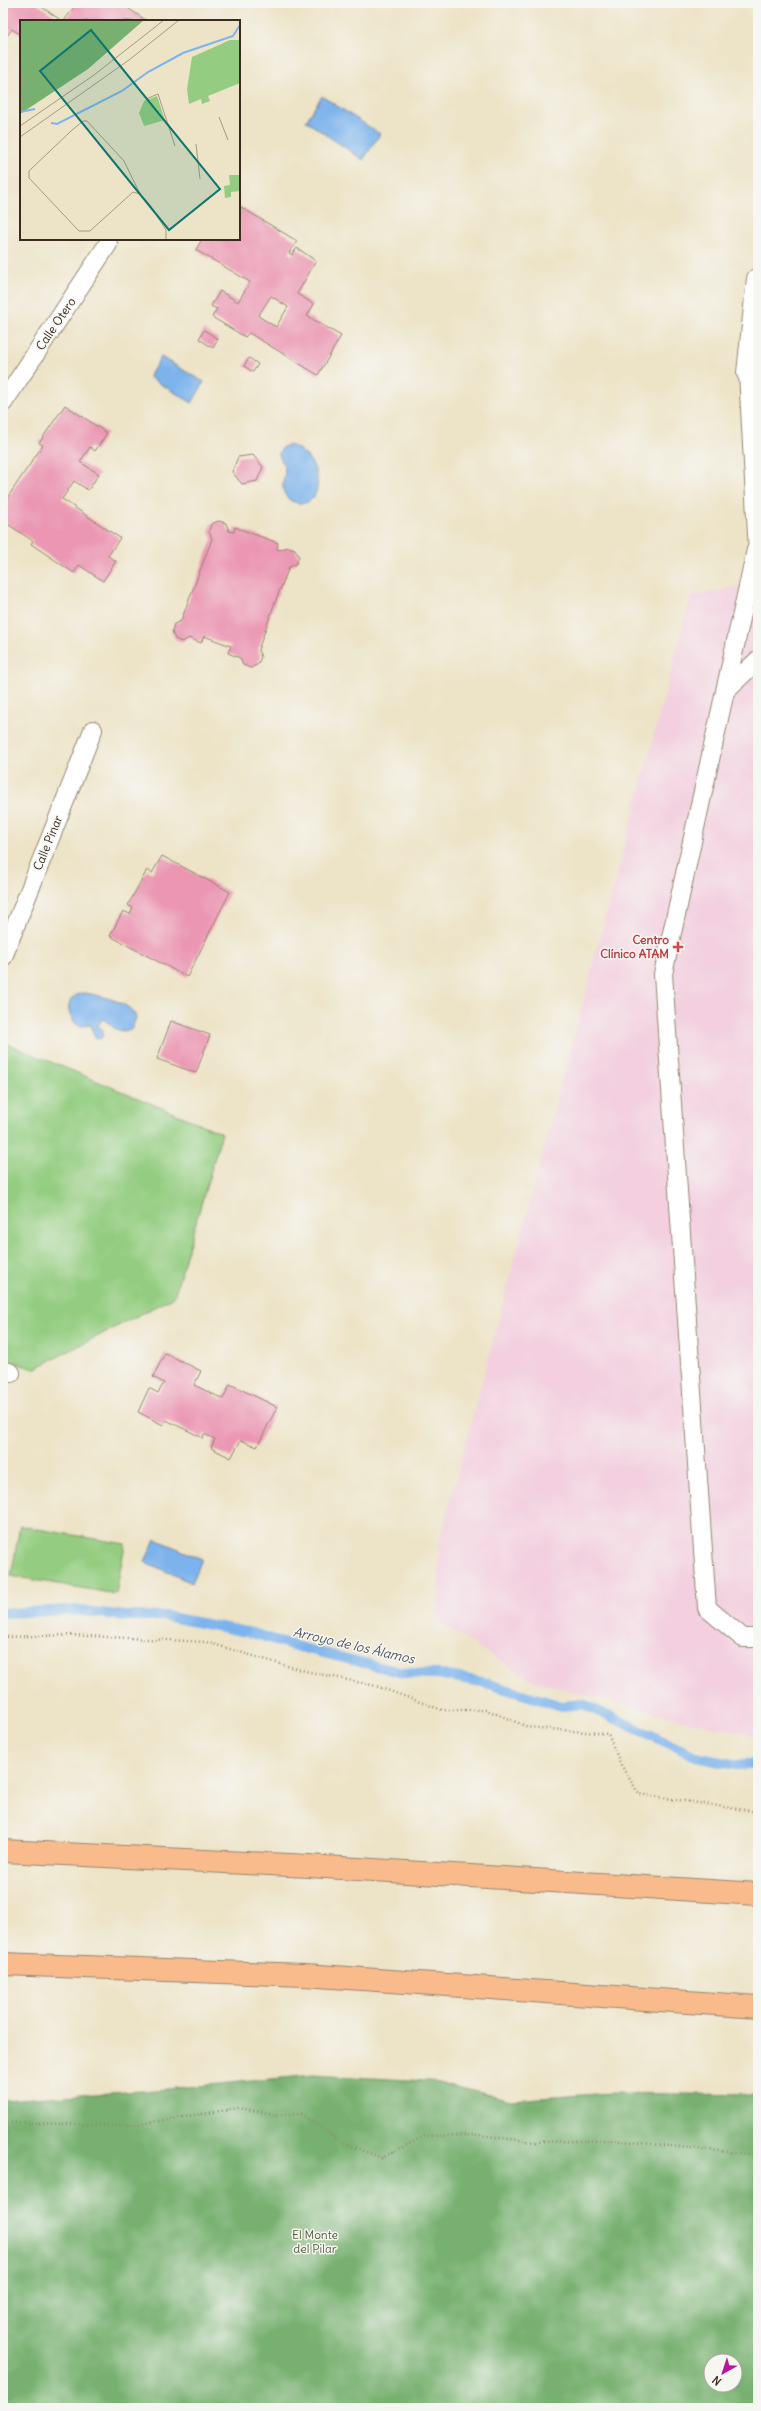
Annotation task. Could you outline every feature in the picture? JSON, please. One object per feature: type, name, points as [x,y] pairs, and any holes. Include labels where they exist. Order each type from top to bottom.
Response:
[{"type":"highway","points":[[3,1851],[308,1866],[758,1894]]},
{"type":"highway","points":[[3,1964],[305,1975],[758,2007]]},
{"type":"street","points":[[748,373],[758,280]]},
{"type":"lane","name":"Calle Otero","points":[[3,403],[108,244]]},
{"type":"lane","points":[[748,373],[757,551],[663,974],[707,1608],[743,1638],[758,1638]]},
{"type":"lane","points":[[727,689],[758,660]]},
{"type":"lane","name":"Calle Pinar","points":[[3,957],[93,730]]},
{"type":"path","points":[[3,1638],[69,1635],[206,1642],[301,1670],[376,1686],[442,1710],[487,1710],[528,1727],[608,1734],[621,1765],[639,1794],[758,1812]]},
{"type":"path","points":[[3,2122],[126,2126],[239,2108],[280,2115],[301,2114],[341,2142],[382,2158],[424,2136],[479,2135],[535,2142],[612,2140],[758,2155]]},
{"type":"shaded area","name":"Centro Clínico ATAM","points":[[758,583],[758,1736],[700,1724],[533,1681],[438,1622],[439,1544],[691,596]]},
{"type":"green space","points":[[3,1042],[222,1133],[174,1297],[34,1369],[3,1359]]},
{"type":"green space","points":[[20,1526],[125,1544],[116,1594],[11,1576]]},
{"type":"green space","name":"El Monte del Pilar","points":[[313,2075],[430,2081],[512,2100],[609,2093],[758,2095],[758,2408],[3,2408],[3,2100],[156,2090]]},
{"type":"water","points":[[322,96],[380,134],[363,160],[306,121]]},
{"type":"water","points":[[161,357],[204,382],[192,403],[149,377]]},
{"type":"water","points":[[290,445],[302,452],[311,461],[316,472],[318,482],[316,492],[312,499],[304,503],[290,500],[285,495],[284,491],[283,484],[285,468],[279,453],[283,447]]},
{"type":"water","points":[[85,993],[114,1000],[129,1008],[136,1018],[132,1028],[120,1031],[103,1019],[98,1025],[103,1031],[103,1036],[100,1039],[95,1038],[91,1025],[79,1026],[74,1022],[69,1011],[70,1001],[78,994]]},
{"type":"water","points":[[155,1539],[202,1559],[192,1583],[145,1562]]},
{"type":"building","points":[[3,3],[36,3],[61,20],[20,20],[20,34],[12,29],[7,36],[3,33]]},
{"type":"building","points":[[77,3],[120,3],[146,20],[65,20]]},
{"type":"building","points":[[240,207],[297,241],[289,253],[292,255],[297,248],[316,261],[297,294],[314,304],[307,316],[341,336],[318,375],[249,333],[245,337],[212,317],[217,309],[211,306],[220,291],[238,302],[250,282],[196,250],[201,240],[240,240]],"holes":[[[271,296],[288,307],[276,327],[258,316]]]},
{"type":"building","points":[[204,330],[218,339],[213,348],[199,339]]},
{"type":"building","points":[[249,358],[258,364],[253,372],[244,366]]},
{"type":"building","points":[[65,405],[107,433],[95,451],[90,447],[80,462],[99,474],[88,490],[74,481],[62,499],[120,538],[108,556],[116,561],[103,581],[79,565],[74,573],[31,544],[33,541],[3,521],[3,504],[43,445],[39,443]]},
{"type":"building","points":[[253,455],[263,467],[257,481],[242,484],[232,472],[238,457]]},
{"type":"building","points":[[219,521],[226,523],[229,531],[234,532],[235,527],[278,543],[277,549],[280,550],[288,547],[295,549],[299,557],[296,564],[289,567],[258,650],[261,657],[258,664],[251,668],[243,665],[240,658],[228,653],[231,646],[204,636],[201,643],[189,638],[182,642],[175,639],[172,632],[174,624],[181,621],[212,539],[209,531],[211,524]]},
{"type":"building","points":[[162,856],[230,892],[187,977],[110,936],[123,911],[130,914],[133,908],[128,905],[147,870],[152,873]]},
{"type":"building","points":[[171,1021],[210,1035],[196,1073],[157,1059]]},
{"type":"building","points":[[165,1353],[201,1371],[194,1385],[223,1399],[230,1384],[277,1407],[257,1447],[241,1440],[231,1458],[211,1448],[215,1439],[204,1434],[203,1438],[166,1420],[163,1425],[138,1412],[149,1388],[158,1393],[164,1383],[153,1377]]},
{"type":"waterway","name":"Arroyo de los Álamos","points":[[3,1613],[74,1610],[125,1616],[165,1616],[252,1633],[295,1646],[404,1673],[437,1674],[482,1682],[562,1706],[583,1704],[700,1758],[737,1765],[758,1763]]},
{"type":"place","name":"Centro Clínico ATAM","points":[[678,947]]}]
